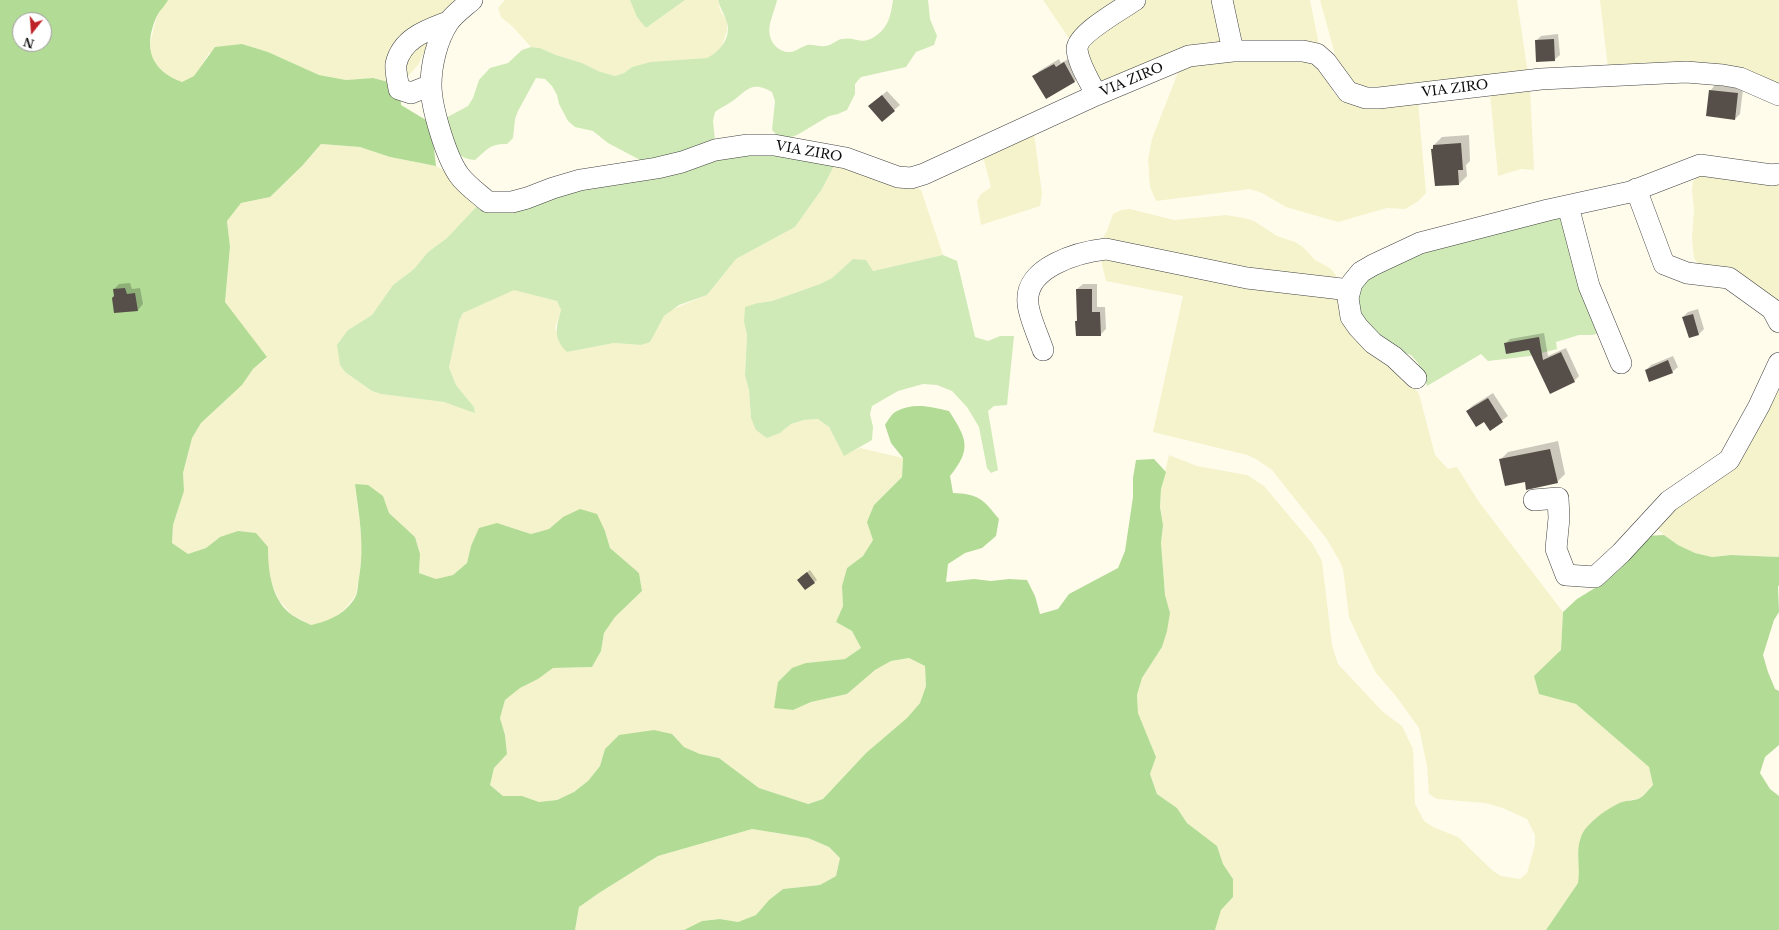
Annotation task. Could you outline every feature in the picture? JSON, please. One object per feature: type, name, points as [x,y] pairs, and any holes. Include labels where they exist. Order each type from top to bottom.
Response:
[{"type":"street","points":[[448,22],[434,58],[431,85],[411,93],[399,89],[396,65],[402,48],[420,33],[448,22],[472,0]]},
{"type":"street","points":[[1096,95],[1079,58],[1077,48],[1079,41],[1093,28],[1135,0]]},
{"type":"street","points":[[1222,0],[1233,51]]},
{"type":"street","name":"VIA ZIRO","points":[[431,85],[432,99],[442,138],[452,163],[459,175],[488,202],[512,202],[580,180],[657,168],[682,162],[715,150],[748,145],[774,145],[846,158],[898,177],[912,178],[924,174],[1096,95],[1189,56],[1233,51],[1303,51],[1317,54],[1326,62],[1348,92],[1366,98],[1379,98],[1541,79],[1686,72],[1740,78],[1779,95]]},
{"type":"street","points":[[1416,378],[1394,356],[1373,343],[1351,317],[1348,298],[1352,283],[1361,272],[1420,243],[1636,189],[1700,166],[1772,175],[1779,174]]},
{"type":"street","points":[[1636,189],[1664,264],[1687,273],[1729,278],[1772,309],[1779,322]]},
{"type":"street","points":[[1568,206],[1589,286],[1621,363]]},
{"type":"street","points":[[1042,350],[1028,303],[1029,290],[1036,278],[1051,265],[1090,251],[1106,249],[1246,278],[1350,290]]},
{"type":"street","points":[[1534,500],[1558,498],[1559,518],[1556,548],[1566,575],[1595,578],[1622,553],[1669,501],[1728,460],[1759,406],[1779,363]]},
{"type":"shaded area","points":[[168,0],[460,0],[437,25],[418,65],[400,85],[373,78],[346,80],[319,75],[268,52],[242,44],[209,53],[195,76],[182,82],[169,77],[158,69],[151,57],[150,43],[157,16]]},
{"type":"shaded area","points":[[505,0],[630,0],[646,28],[685,0],[718,0],[720,10],[727,21],[727,31],[721,48],[715,55],[707,58],[632,67],[624,73],[615,76],[598,71],[582,63],[556,55],[540,48],[531,47],[513,27],[501,17],[498,8]]},
{"type":"shaded area","points":[[1043,0],[1214,0],[1221,43],[1106,81],[1095,82],[1073,44]]},
{"type":"shaded area","points":[[1225,0],[1310,0],[1319,45],[1234,44]]},
{"type":"shaded area","points":[[1320,0],[1517,0],[1528,74],[1369,91],[1354,87],[1338,65]]},
{"type":"shaded area","points":[[1600,0],[1779,0],[1779,89],[1608,68]]},
{"type":"shaded area","points":[[1310,59],[1328,77],[1333,92],[1343,102],[1356,106],[1418,102],[1426,193],[1417,202],[1405,209],[1387,208],[1338,222],[1286,207],[1262,193],[1250,189],[1156,201],[1150,187],[1148,160],[1152,139],[1179,70],[1198,62]]},
{"type":"shaded area","points":[[1530,89],[1534,170],[1521,169],[1498,176],[1490,93]]},
{"type":"shaded area","points":[[1033,126],[1042,194],[1040,206],[981,225],[977,201],[981,194],[991,187],[982,153]]},
{"type":"shaded area","points":[[321,144],[360,147],[390,157],[436,166],[447,172],[478,205],[447,238],[428,252],[414,269],[393,285],[372,315],[348,330],[340,365],[345,372],[372,391],[381,394],[444,402],[475,412],[474,407],[456,385],[449,366],[459,321],[463,313],[514,289],[557,301],[561,310],[555,328],[567,352],[614,343],[641,345],[650,341],[664,316],[671,310],[707,295],[736,259],[795,227],[822,189],[835,164],[913,186],[921,190],[943,255],[873,271],[853,259],[832,278],[820,284],[772,301],[758,303],[744,322],[747,335],[745,376],[749,390],[751,418],[780,433],[791,424],[804,420],[818,419],[829,427],[844,455],[860,448],[903,458],[902,477],[874,505],[873,540],[863,556],[847,568],[842,586],[843,606],[836,622],[852,631],[861,648],[845,659],[806,663],[793,710],[811,702],[847,694],[875,670],[891,661],[909,658],[925,666],[926,686],[920,703],[907,718],[866,753],[823,799],[807,804],[759,788],[719,758],[700,754],[684,747],[672,734],[605,749],[600,766],[588,781],[574,792],[557,800],[539,802],[522,796],[503,796],[490,785],[494,768],[507,754],[505,735],[500,718],[505,700],[520,688],[538,679],[553,668],[592,667],[601,651],[604,633],[615,617],[642,591],[639,573],[610,548],[605,531],[563,517],[549,529],[531,534],[497,523],[471,546],[467,563],[453,575],[436,579],[419,573],[420,555],[415,537],[389,513],[383,496],[355,484],[362,541],[362,559],[356,595],[344,610],[329,621],[311,625],[291,614],[279,600],[272,584],[268,566],[268,547],[220,537],[206,548],[188,554],[172,543],[173,525],[184,491],[183,473],[192,438],[201,423],[242,385],[253,369],[267,358],[225,302],[230,247],[227,221],[241,203],[270,197],[302,166]]},
{"type":"shaded area","points":[[1700,175],[1779,177],[1779,311],[1703,273],[1694,258],[1692,239],[1694,209],[1692,190],[1693,181]]},
{"type":"shaded area","points":[[1130,209],[1174,220],[1226,215],[1244,218],[1254,221],[1277,236],[1295,242],[1303,247],[1315,260],[1330,268],[1336,275],[1337,284],[1419,394],[1435,455],[1448,469],[1457,467],[1479,502],[1563,612],[1561,650],[1549,663],[1539,693],[1576,704],[1649,767],[1653,785],[1640,798],[1622,802],[1592,822],[1581,837],[1578,856],[1580,874],[1578,883],[1546,930],[1215,930],[1221,910],[1233,897],[1233,879],[1223,864],[1217,846],[1187,823],[1177,808],[1157,794],[1150,774],[1156,757],[1138,713],[1137,695],[1142,678],[1162,647],[1170,613],[1165,595],[1161,543],[1163,525],[1160,507],[1161,489],[1169,455],[1197,466],[1247,475],[1264,486],[1312,543],[1322,561],[1332,645],[1338,664],[1383,712],[1402,726],[1413,749],[1415,804],[1424,821],[1433,827],[1458,837],[1493,871],[1501,876],[1520,879],[1527,873],[1535,845],[1535,835],[1527,819],[1503,808],[1485,803],[1437,799],[1429,794],[1427,766],[1419,728],[1395,695],[1376,673],[1361,643],[1349,617],[1343,569],[1339,560],[1326,538],[1272,470],[1256,459],[1247,455],[1153,432],[1183,296],[1106,281],[1098,247],[1107,231],[1113,214],[1121,210]]},
{"type":"shaded area","points":[[1779,374],[1779,557],[1731,555],[1712,557],[1695,553],[1678,545],[1657,528],[1660,515],[1695,491]]},
{"type":"shaded area","points":[[752,829],[808,838],[829,847],[840,858],[836,876],[820,885],[783,889],[769,900],[756,915],[738,922],[720,919],[702,921],[684,930],[575,930],[579,907],[658,856]]},
{"type":"green space","points":[[0,0],[168,0],[156,18],[150,39],[150,49],[152,57],[157,65],[163,72],[171,77],[182,82],[194,76],[215,47],[242,44],[268,52],[319,75],[346,80],[373,78],[400,85],[401,105],[431,123],[436,166],[390,157],[360,147],[321,144],[302,166],[270,197],[241,203],[227,221],[230,247],[225,302],[267,357],[253,369],[242,385],[201,423],[192,438],[183,473],[184,491],[173,525],[172,543],[188,554],[206,548],[220,537],[238,531],[256,533],[268,547],[270,575],[279,601],[292,615],[311,625],[331,619],[342,612],[352,602],[357,594],[361,566],[361,543],[360,519],[355,484],[368,485],[383,496],[389,513],[415,537],[420,554],[419,573],[436,579],[453,575],[467,563],[471,546],[479,528],[497,523],[531,534],[549,529],[563,517],[580,509],[597,514],[605,531],[610,548],[639,573],[642,591],[615,617],[604,633],[601,651],[592,667],[553,668],[538,679],[520,688],[505,700],[500,718],[505,735],[507,754],[494,768],[490,785],[503,796],[522,796],[539,802],[557,800],[574,792],[588,781],[600,766],[605,749],[619,735],[654,730],[672,734],[684,747],[700,754],[719,758],[759,788],[808,804],[823,799],[866,753],[907,718],[920,703],[926,686],[925,666],[909,658],[891,661],[875,670],[847,694],[811,702],[793,710],[774,708],[778,682],[792,668],[806,663],[845,659],[861,648],[852,631],[836,622],[843,606],[842,586],[847,568],[863,556],[873,540],[867,522],[874,505],[902,477],[903,458],[891,443],[885,425],[895,412],[903,408],[923,406],[949,411],[960,429],[964,444],[962,458],[950,476],[953,493],[975,496],[984,502],[999,519],[996,536],[982,548],[965,553],[948,564],[946,582],[974,579],[991,581],[1009,579],[1027,580],[1035,596],[1040,614],[1058,609],[1069,594],[1118,568],[1125,551],[1133,497],[1133,478],[1136,460],[1154,459],[1166,472],[1161,489],[1160,507],[1163,525],[1161,543],[1165,595],[1170,613],[1167,631],[1162,647],[1142,678],[1137,695],[1138,713],[1156,757],[1150,774],[1157,794],[1177,808],[1187,823],[1217,846],[1223,864],[1233,879],[1233,897],[1221,910],[1215,930],[684,930],[702,921],[720,919],[738,922],[756,915],[769,900],[783,889],[820,885],[836,876],[840,858],[829,847],[808,838],[752,829],[658,856],[579,907],[575,930],[0,930]]},
{"type":"green space","points":[[630,0],[685,0],[646,28],[637,17]]},
{"type":"green space","points":[[718,0],[777,0],[770,22],[769,31],[772,42],[783,51],[787,52],[794,51],[807,45],[827,46],[847,38],[863,41],[872,38],[877,35],[887,24],[893,0],[928,0],[930,19],[937,36],[934,45],[916,52],[906,67],[861,77],[855,84],[855,94],[847,110],[829,116],[797,135],[788,138],[779,137],[772,130],[775,101],[772,92],[759,87],[754,87],[745,91],[715,112],[713,121],[715,140],[707,145],[642,161],[608,143],[593,131],[575,127],[568,121],[552,86],[545,79],[536,78],[518,111],[515,119],[513,138],[507,144],[493,146],[475,160],[467,159],[461,156],[453,146],[442,120],[468,106],[473,98],[479,80],[490,68],[508,63],[522,50],[531,47],[540,48],[556,55],[582,63],[598,71],[615,76],[624,73],[632,67],[651,62],[707,58],[721,48],[728,32],[728,26]]},
{"type":"green space","points":[[773,151],[835,164],[822,189],[795,227],[736,259],[707,295],[679,305],[664,316],[650,342],[641,345],[614,343],[567,352],[559,342],[557,332],[561,310],[557,301],[514,290],[463,313],[459,321],[449,367],[456,385],[474,407],[475,413],[444,402],[381,394],[372,391],[345,372],[340,365],[337,345],[348,330],[372,315],[393,285],[414,269],[428,252],[447,238],[478,205],[554,195],[703,161]]},
{"type":"green space","points":[[1561,216],[1599,333],[1593,335],[1579,335],[1556,342],[1557,349],[1530,356],[1488,361],[1481,354],[1427,386],[1418,363],[1411,355],[1391,348],[1356,316],[1357,287],[1420,248]]},
{"type":"green space","points":[[943,255],[957,261],[975,337],[988,341],[1000,336],[1014,336],[1007,405],[994,406],[988,411],[998,470],[991,473],[987,468],[979,427],[967,407],[952,391],[937,385],[923,384],[898,391],[872,406],[870,414],[873,427],[872,440],[844,456],[829,427],[818,419],[804,420],[791,424],[780,433],[767,438],[756,430],[751,418],[749,390],[745,376],[747,335],[744,322],[745,307],[772,301],[820,284],[832,278],[853,259],[866,260],[873,271]]},
{"type":"green space","points":[[1664,535],[1678,545],[1695,553],[1712,557],[1731,555],[1779,557],[1779,612],[1774,620],[1763,655],[1775,689],[1779,691],[1779,745],[1765,757],[1760,773],[1770,789],[1779,796],[1779,930],[1546,930],[1578,883],[1578,848],[1583,832],[1604,812],[1622,802],[1640,798],[1653,785],[1649,767],[1576,704],[1539,694],[1534,676],[1561,650],[1563,612],[1577,599],[1608,580],[1622,567],[1645,536]]},
{"type":"building","points":[[1554,39],[1555,61],[1536,62],[1535,40]]},
{"type":"building","points":[[1064,62],[1075,82],[1046,99],[1032,76],[1054,64],[1056,67]]},
{"type":"building","points":[[1709,90],[1738,93],[1735,120],[1706,116]]},
{"type":"building","points":[[882,95],[895,111],[882,122],[868,106]]},
{"type":"building","points":[[1461,143],[1463,170],[1458,170],[1459,185],[1435,186],[1431,149],[1433,149],[1433,145]]},
{"type":"building","points":[[125,288],[127,294],[135,293],[138,311],[114,313],[112,298],[114,296],[113,289]]},
{"type":"building","points":[[1076,289],[1092,289],[1092,312],[1100,312],[1101,336],[1076,336]]},
{"type":"building","points":[[1693,314],[1699,335],[1689,338],[1682,317]]},
{"type":"building","points":[[1539,337],[1543,360],[1561,352],[1575,382],[1550,394],[1529,350],[1506,354],[1504,343]]},
{"type":"building","points":[[1668,360],[1673,373],[1649,382],[1645,370]]},
{"type":"building","points":[[1488,398],[1503,422],[1490,431],[1484,422],[1476,427],[1466,411]]},
{"type":"building","points":[[1550,449],[1558,483],[1526,490],[1525,482],[1505,486],[1499,459]]},
{"type":"building","points":[[807,572],[815,583],[805,590],[797,580]]}]
